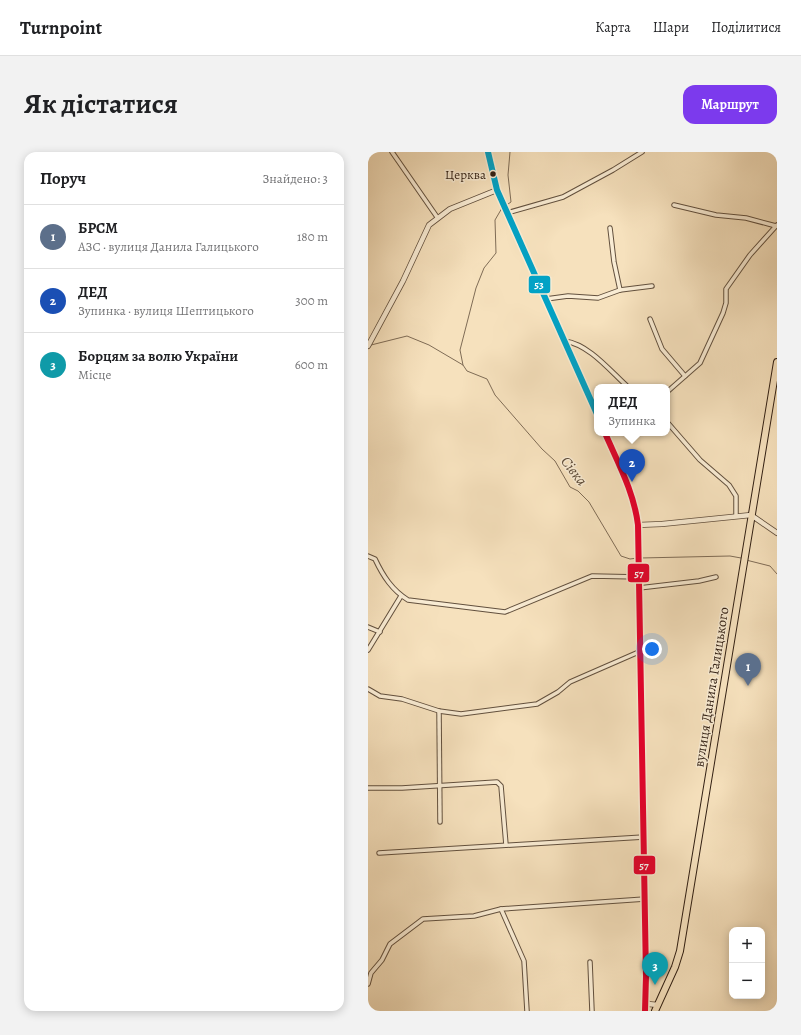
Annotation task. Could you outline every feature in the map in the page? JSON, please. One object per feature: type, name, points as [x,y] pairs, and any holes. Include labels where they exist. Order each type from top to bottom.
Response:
[{"type":"main road","name":"вулиця Данила Галицького","points":[[655,1011],[675,967],[680,952],[746,543],[777,362]]},
{"type":"street","points":[[392,152],[437,217]]},
{"type":"street","points":[[488,152],[497,190],[594,407]]},
{"type":"street","points":[[507,213],[563,196],[613,170],[642,152]]},
{"type":"street","points":[[368,346],[403,281],[429,225],[437,217],[458,204],[497,190]]},
{"type":"street","points":[[670,389],[700,363],[713,337],[726,303],[726,289],[750,255],[776,226],[746,218],[716,215],[674,205]]},
{"type":"street","points":[[610,228],[614,262],[620,290]]},
{"type":"street","points":[[546,299],[568,296],[598,298],[620,290],[652,286]]},
{"type":"street","points":[[650,319],[662,349],[685,376]]},
{"type":"street","points":[[565,341],[583,347],[625,384]]},
{"type":"street","points":[[670,425],[700,460],[729,485],[736,496],[736,516]]},
{"type":"street","points":[[606,436],[631,492],[636,508],[638,524],[645,899],[645,1011]]},
{"type":"street","points":[[638,524],[662,524],[751,515],[777,533]]},
{"type":"street","points":[[368,556],[376,559],[382,576],[401,596],[408,600],[505,612],[592,576],[639,577]]},
{"type":"street","points":[[640,588],[698,581],[716,577]]},
{"type":"street","points":[[368,650],[401,596]]},
{"type":"street","points":[[368,627],[380,632]]},
{"type":"street","points":[[368,689],[380,696],[402,699],[439,712],[461,714],[537,704],[558,692],[570,682],[641,651]]},
{"type":"street","points":[[439,712],[440,822]]},
{"type":"street","points":[[368,788],[439,786],[497,782],[501,786],[506,845]]},
{"type":"street","points":[[379,853],[644,837]]},
{"type":"street","points":[[368,984],[371,973],[382,960],[390,944],[423,919],[474,916],[501,909],[645,899]]},
{"type":"street","points":[[501,909],[524,961],[527,1011]]},
{"type":"street","points":[[590,962],[592,1011]]},
{"type":"street","points":[[645,999],[648,1004],[658,1005]]},
{"type":"waterway","points":[[505,206],[511,202],[508,175],[510,152]]},
{"type":"waterway","points":[[463,365],[460,350],[476,288],[484,268],[496,253],[495,220],[502,208]]},
{"type":"waterway","name":"Сівка","points":[[371,345],[407,336],[429,345],[463,365],[467,371],[487,379],[495,395],[542,449],[555,461],[570,487],[578,491],[589,502],[621,556],[630,559],[638,558]]},
{"type":"waterway","name":"Сівка","points":[[641,558],[730,556],[741,558]]},
{"type":"waterway","name":"Сівка","points":[[746,560],[770,566],[777,574]]},
{"type":"transit line","name":"53","points":[[488,152],[497,190],[594,407]]},
{"type":"transit line","name":"57","points":[[606,436],[629,489],[638,525],[646,976],[645,1011]]},
{"type":"place","name":"Церква","points":[[493,174]]},
{"type":"place","name":"ДЕД","points":[[632,482]]},
{"type":"place","name":"БРСМ","points":[[748,686]]},
{"type":"place","name":"Борцям за волю України","points":[[655,985]]}]
